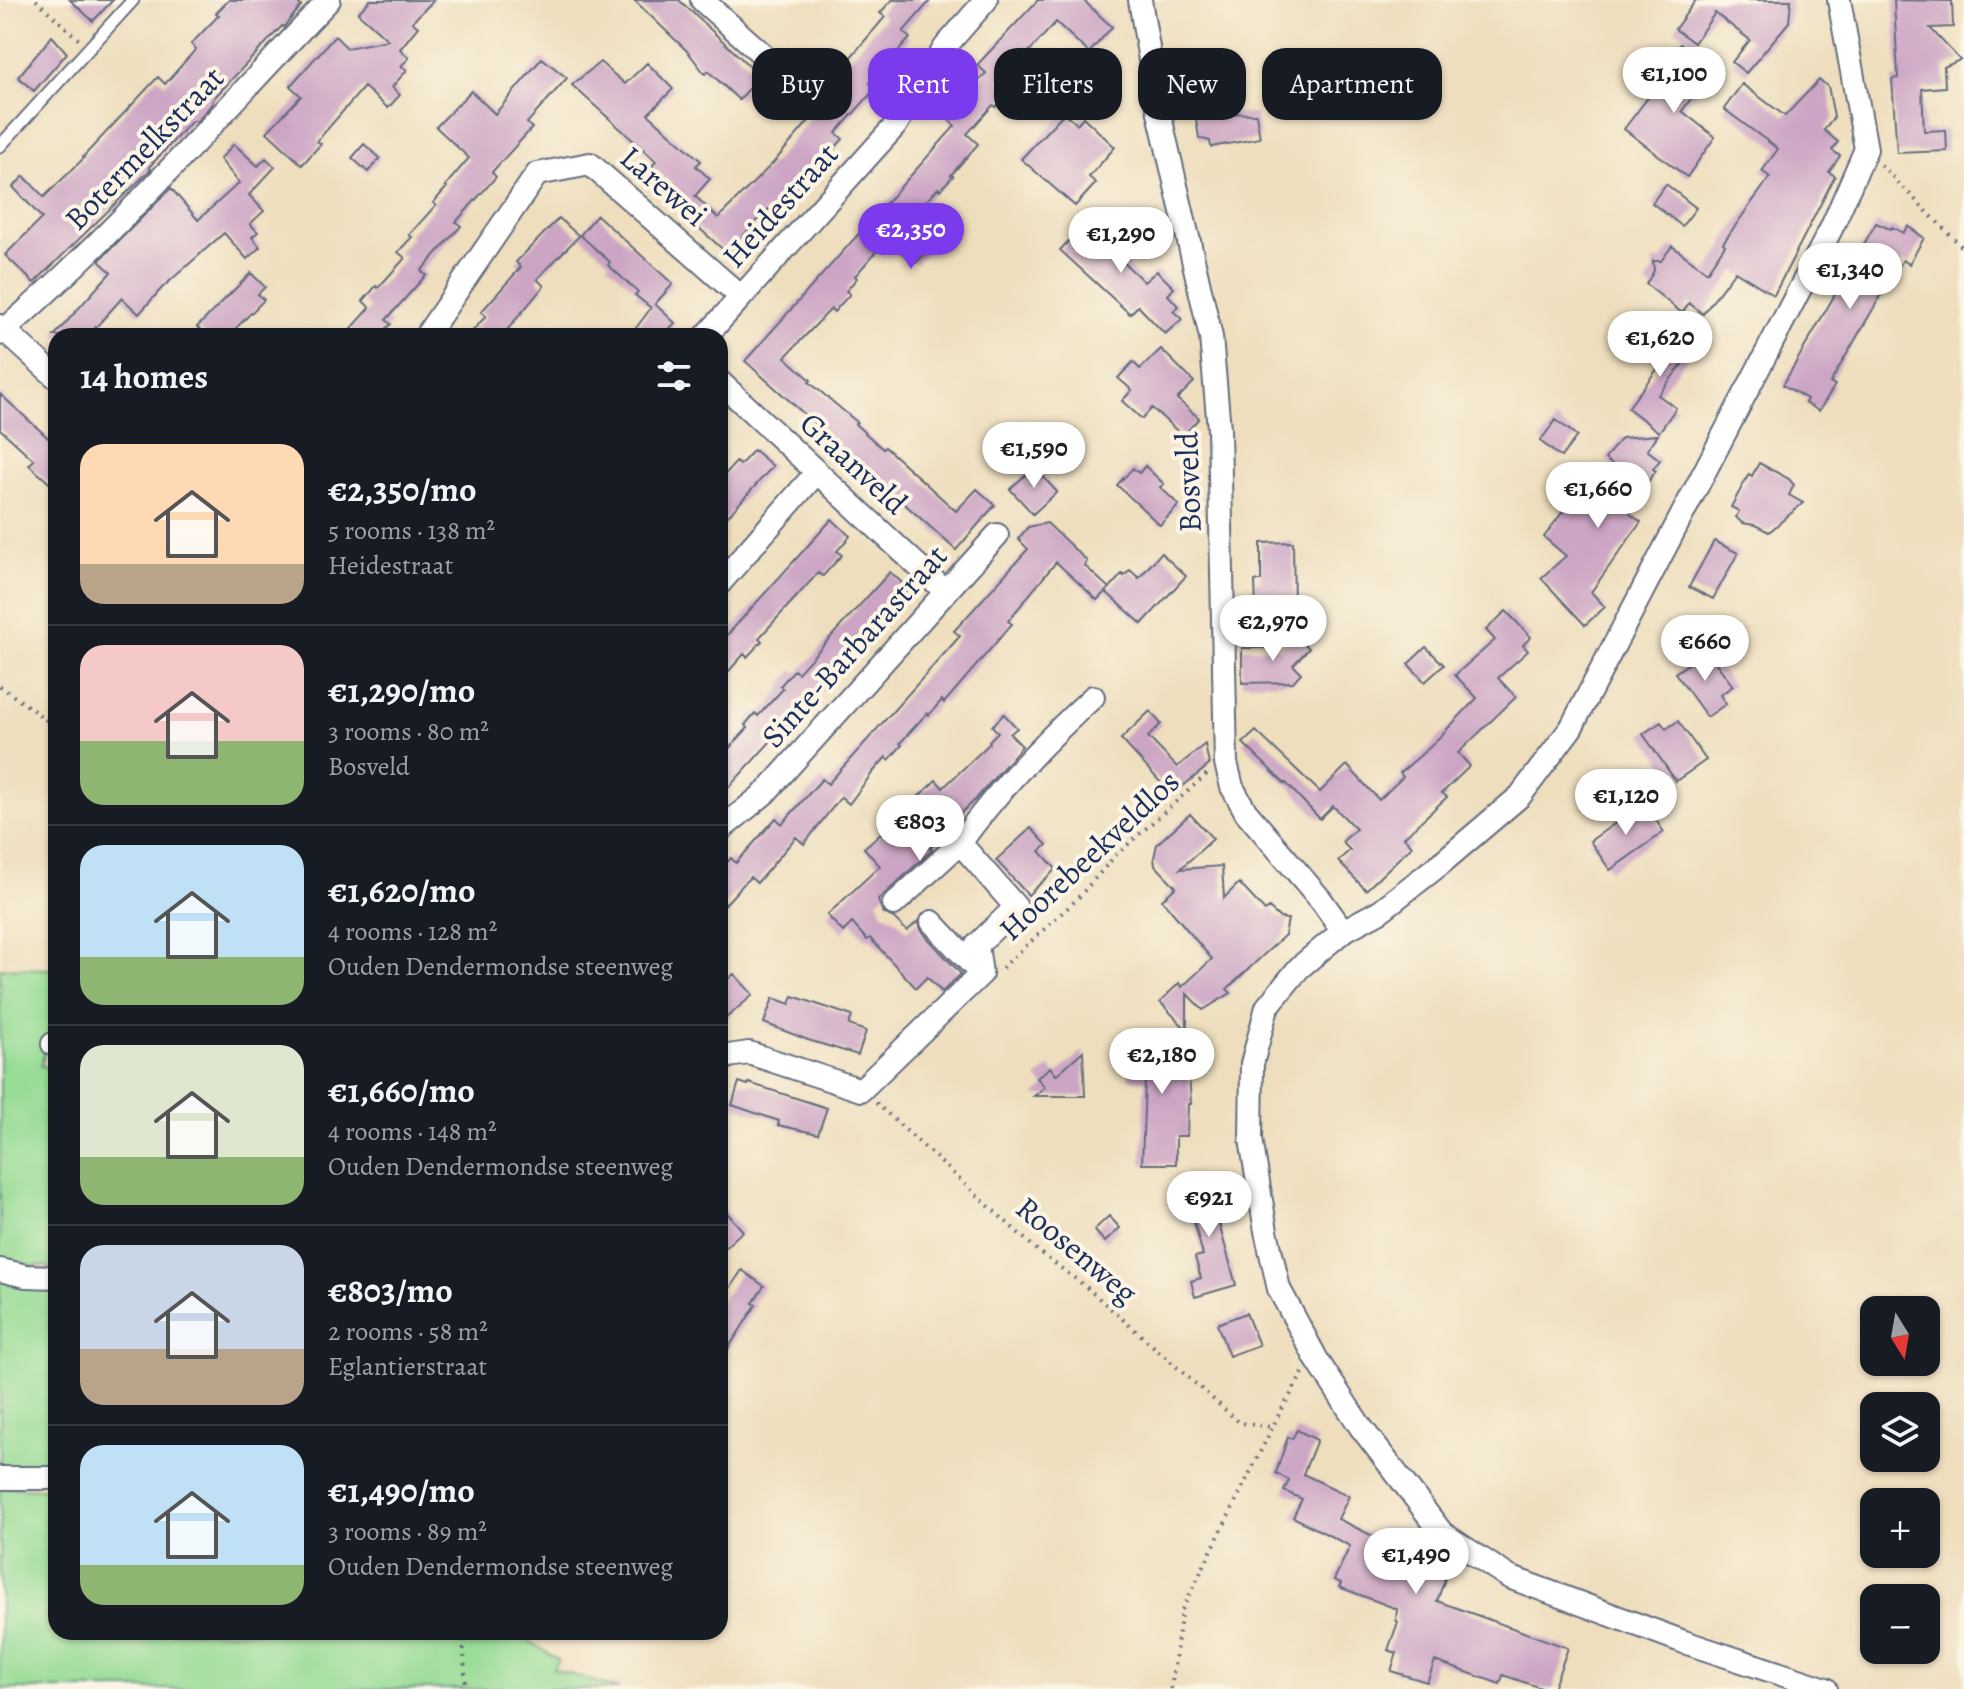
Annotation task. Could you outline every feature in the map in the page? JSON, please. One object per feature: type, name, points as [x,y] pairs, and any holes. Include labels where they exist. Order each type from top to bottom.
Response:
[{"type":"street","name":"Botermelkstraat","points":[[2,330],[36,304],[115,225],[329,0]]},
{"type":"street","points":[[702,0],[755,48]]},
{"type":"street","name":"Heidestraat","points":[[713,328],[895,126],[946,46],[986,0]]},
{"type":"street","name":"Bosveld","points":[[1140,0],[1158,108],[1211,337],[1219,429],[1226,763],[1232,787],[1246,812],[1321,900],[1343,931]]},
{"type":"street","points":[[1826,1689],[1684,1642],[1509,1577],[1442,1533],[1360,1426],[1317,1360],[1279,1289],[1251,1139],[1252,1064],[1267,1007],[1299,968],[1343,931],[1392,902],[1520,796],[1571,728],[1831,229],[1866,149],[1839,0]]},
{"type":"street","name":"Larewei","points":[[431,328],[537,174],[590,164],[740,296]]},
{"type":"street","points":[[2,330],[48,370]]},
{"type":"street","name":"Graanveld","points":[[728,389],[945,591]]},
{"type":"street","points":[[728,574],[817,472]]},
{"type":"street","name":"Sinte-Barbarastraat","points":[[728,823],[765,793],[997,535]]},
{"type":"street","points":[[894,904],[960,843],[988,803],[1040,746],[1093,697]]},
{"type":"street","points":[[960,843],[1016,907],[977,945],[981,974]]},
{"type":"street","points":[[932,922],[981,974]]},
{"type":"street","points":[[728,1056],[749,1053],[861,1090],[981,974]]},
{"type":"street","points":[[0,1270],[48,1277]]},
{"type":"street","points":[[0,1478],[48,1478]]},
{"type":"lane","points":[[0,146],[133,0]]},
{"type":"path","points":[[36,0],[89,49]]},
{"type":"path","points":[[1866,149],[1964,249]]},
{"type":"path","points":[[0,686],[48,721]]},
{"type":"path","name":"Hoorebeekveldlos","points":[[981,974],[999,971],[1076,900],[1115,856],[1207,774],[1226,763]]},
{"type":"path","name":"Roosenweg","points":[[861,1090],[1037,1250],[1106,1303],[1240,1423],[1272,1427]]},
{"type":"path","points":[[1171,1687],[1182,1610],[1272,1427],[1304,1372],[1317,1360]]},
{"type":"path","points":[[463,1640],[466,1689]]},
{"type":"green space","points":[[0,968],[48,969],[48,1041],[41,1066],[48,1066],[48,1267],[0,1257]]},
{"type":"green space","points":[[0,1280],[48,1285],[48,1471],[0,1470]]},
{"type":"green space","points":[[0,1487],[48,1490],[48,1640],[528,1640],[558,1660],[553,1669],[619,1689],[0,1689]]},
{"type":"building","points":[[70,0],[113,0],[93,21]]},
{"type":"building","points":[[229,0],[295,0],[301,6],[214,98],[197,121],[192,121],[149,167],[151,169],[34,283],[5,255],[42,218],[13,187],[24,176],[44,197],[158,77],[165,84],[196,49],[191,44]]},
{"type":"building","points":[[370,0],[434,0],[412,22],[418,27],[400,49],[409,58],[401,66],[407,70],[392,87],[400,95],[388,108],[364,87],[317,141],[321,144],[302,165],[267,132],[301,96],[290,86],[335,36],[347,48],[388,40],[358,13]]},
{"type":"building","points":[[634,0],[679,0],[752,68],[752,85],[739,100],[708,71],[705,74],[688,52]]},
{"type":"building","points":[[892,0],[931,0],[903,32],[910,38],[901,48],[868,48],[868,97],[852,115],[852,56],[885,17],[880,13]]},
{"type":"building","points":[[1038,0],[1083,0],[1112,27],[1093,48],[1084,48],[1056,22],[1032,48],[994,48],[994,106],[967,134],[978,144],[953,176],[911,219],[936,243],[916,263],[888,243],[884,248],[881,246],[855,276],[857,278],[846,291],[850,294],[834,312],[831,309],[785,357],[811,380],[809,382],[857,422],[855,424],[956,511],[977,489],[995,505],[956,550],[745,361],[955,126],[949,120],[978,120],[978,82],[986,73],[978,64]]},
{"type":"building","points":[[1696,0],[1791,0],[1789,22],[1746,73],[1732,62],[1750,40],[1715,13],[1694,43],[1675,29]]},
{"type":"building","points":[[1894,0],[1952,1],[1953,27],[1930,28],[1960,60],[1944,67],[1945,87],[1922,89],[1924,131],[1946,130],[1947,151],[1897,153],[1892,79],[1898,78]]},
{"type":"building","points":[[52,36],[67,53],[34,91],[18,77]]},
{"type":"building","points":[[1680,44],[1696,55],[1692,60],[1710,73],[1682,111],[1715,137],[1687,177],[1624,129],[1666,74],[1661,70]]},
{"type":"building","points":[[542,58],[567,78],[527,123],[532,128],[492,172],[496,177],[456,222],[461,226],[421,271],[426,275],[386,320],[391,324],[387,328],[352,328],[370,308],[363,301],[405,258],[398,252],[469,158],[436,127],[471,91],[495,114]]},
{"type":"building","points":[[600,62],[625,84],[647,63],[673,89],[648,114],[701,161],[696,166],[710,179],[695,196],[718,218],[774,162],[810,120],[848,120],[836,133],[843,139],[774,215],[768,209],[727,253],[680,211],[690,201],[652,166],[656,161],[572,85]]},
{"type":"building","points":[[1819,80],[1828,86],[1834,117],[1824,130],[1838,142],[1832,150],[1840,156],[1829,172],[1835,176],[1774,295],[1735,271],[1703,314],[1689,303],[1682,313],[1646,284],[1654,271],[1653,261],[1661,261],[1672,246],[1707,272],[1725,245],[1723,243],[1770,177],[1762,171],[1778,149],[1724,109],[1742,84],[1785,116]]},
{"type":"building","points":[[1246,114],[1256,114],[1260,138],[1211,147],[1210,141],[1199,138],[1196,120],[1246,120]]},
{"type":"building","points":[[1057,120],[1072,120],[1077,124],[1086,120],[1115,147],[1089,177],[1096,183],[1075,206],[1021,159]]},
{"type":"building","points":[[234,144],[258,166],[266,158],[275,167],[249,195],[264,211],[250,224],[258,232],[252,237],[260,247],[247,259],[224,233],[162,288],[139,314],[122,298],[95,328],[61,328],[111,272],[99,261],[171,188],[198,220],[239,183],[220,159]]},
{"type":"building","points":[[364,144],[380,158],[368,172],[352,158]]},
{"type":"building","points":[[1666,184],[1696,208],[1682,226],[1652,203]]},
{"type":"building","points":[[597,215],[673,284],[655,304],[675,323],[670,328],[636,328],[651,308],[608,265],[610,262],[580,235]]},
{"type":"building","points":[[559,218],[579,236],[537,279],[544,286],[509,328],[475,328],[486,316],[481,312],[521,267],[516,262]]},
{"type":"building","points":[[1086,222],[1103,236],[1115,223],[1130,237],[1130,244],[1118,257],[1144,282],[1157,271],[1174,288],[1168,295],[1178,306],[1173,311],[1182,319],[1165,334],[1138,306],[1130,314],[1060,250]]},
{"type":"building","points":[[1876,223],[1903,233],[1908,226],[1924,238],[1909,264],[1903,260],[1883,292],[1830,383],[1835,385],[1819,411],[1805,403],[1807,399],[1783,385]]},
{"type":"building","points":[[251,273],[265,287],[258,294],[264,300],[236,328],[197,327]]},
{"type":"building","points":[[1660,327],[1693,351],[1658,395],[1676,408],[1659,432],[1628,408],[1661,364],[1643,351]]},
{"type":"building","points":[[1161,349],[1194,382],[1177,399],[1199,418],[1183,436],[1152,408],[1142,419],[1122,401],[1132,390],[1118,378],[1133,362],[1140,369]]},
{"type":"building","points":[[0,394],[48,438],[48,482],[29,465],[34,460],[0,429]]},
{"type":"building","points":[[1556,420],[1577,436],[1561,457],[1540,441]]},
{"type":"building","points":[[1658,435],[1647,450],[1660,460],[1653,469],[1656,471],[1629,507],[1633,510],[1630,514],[1641,522],[1591,592],[1605,607],[1585,625],[1541,578],[1566,556],[1544,537],[1580,488],[1607,509],[1629,477],[1605,459],[1621,438]]},
{"type":"building","points":[[754,450],[773,466],[728,516],[728,471],[736,462],[740,465]]},
{"type":"building","points":[[1759,463],[1789,479],[1794,485],[1789,495],[1803,503],[1769,532],[1742,523],[1736,517],[1739,511],[1731,507],[1749,474],[1752,476]]},
{"type":"building","points":[[1145,466],[1164,484],[1160,487],[1179,505],[1160,525],[1117,485],[1133,468],[1139,473]]},
{"type":"building","points":[[1034,467],[1057,492],[1033,514],[1010,489]]},
{"type":"building","points":[[832,519],[850,536],[837,551],[842,555],[823,576],[818,573],[759,638],[762,641],[747,657],[744,654],[728,672],[728,634]]},
{"type":"building","points":[[1047,523],[1087,561],[1085,566],[1109,588],[1097,600],[1056,562],[1008,621],[1012,624],[944,703],[942,700],[929,715],[927,713],[889,760],[886,757],[849,804],[841,797],[804,844],[796,837],[757,883],[750,877],[728,901],[728,861],[731,858],[736,863],[776,818],[782,824],[822,779],[828,784],[960,636],[954,631],[1028,549],[1018,539],[1028,527]]},
{"type":"building","points":[[1714,541],[1738,553],[1713,599],[1689,587]]},
{"type":"building","points":[[1293,542],[1294,607],[1256,608],[1255,581],[1261,581],[1261,543]]},
{"type":"building","points":[[1161,553],[1186,576],[1142,624],[1106,592],[1122,574],[1124,576],[1130,570],[1139,578]]},
{"type":"building","points":[[890,572],[909,589],[728,788],[728,749],[748,728],[745,725],[755,713],[758,716],[783,689],[780,686],[794,670],[798,673]]},
{"type":"building","points":[[1506,611],[1531,637],[1523,645],[1528,651],[1498,678],[1516,697],[1458,753],[1470,766],[1442,793],[1447,797],[1404,837],[1412,846],[1366,890],[1338,861],[1350,850],[1342,842],[1356,829],[1333,806],[1320,819],[1243,743],[1256,731],[1320,792],[1347,765],[1379,800],[1403,777],[1400,773],[1477,698],[1455,675],[1495,640],[1486,630]]},
{"type":"building","points":[[1293,634],[1309,648],[1293,665],[1301,673],[1293,682],[1242,683],[1242,648],[1280,648]]},
{"type":"building","points":[[1426,647],[1444,665],[1425,682],[1408,664]]},
{"type":"building","points":[[1707,651],[1733,686],[1720,695],[1726,704],[1707,717],[1675,673]]},
{"type":"building","points":[[1150,711],[1161,724],[1148,737],[1177,767],[1205,744],[1209,765],[1172,795],[1121,739]]},
{"type":"building","points":[[1004,714],[1017,728],[1010,734],[1022,746],[975,800],[944,829],[947,832],[930,848],[932,850],[878,900],[883,913],[894,918],[907,931],[918,921],[922,932],[961,974],[942,992],[927,977],[916,988],[852,923],[843,932],[827,915],[880,866],[864,848],[882,832],[885,834],[936,780],[943,788],[990,743],[998,732],[992,726]]},
{"type":"building","points":[[1678,721],[1706,760],[1676,781],[1643,734],[1661,722],[1666,729]]},
{"type":"building","points":[[1640,806],[1649,819],[1653,816],[1664,832],[1610,870],[1590,841]]},
{"type":"building","points":[[1190,814],[1213,839],[1180,869],[1222,866],[1224,898],[1239,883],[1265,911],[1269,908],[1280,918],[1288,919],[1285,935],[1227,989],[1231,993],[1203,1010],[1187,994],[1187,1030],[1160,1002],[1179,983],[1182,987],[1212,959],[1162,900],[1176,887],[1155,865],[1154,858],[1157,844]]},
{"type":"building","points":[[1031,828],[1047,845],[1040,851],[1056,869],[1028,895],[996,860]]},
{"type":"building","points":[[734,974],[753,995],[728,1016],[728,979]]},
{"type":"building","points":[[793,996],[852,1016],[849,1025],[866,1031],[858,1055],[764,1023],[773,998],[790,1004]]},
{"type":"building","points":[[1130,1041],[1187,1042],[1191,1104],[1188,1104],[1187,1136],[1176,1136],[1176,1164],[1142,1164],[1145,1080],[1129,1079]]},
{"type":"building","points":[[1083,1051],[1085,1096],[1034,1096],[1045,1087],[1037,1078],[1050,1067],[1056,1075]]},
{"type":"building","points":[[739,1082],[827,1108],[818,1134],[778,1125],[779,1121],[732,1105]]},
{"type":"building","points":[[1213,1178],[1225,1222],[1219,1224],[1236,1285],[1195,1297],[1191,1281],[1201,1278],[1195,1257],[1203,1255],[1184,1186]]},
{"type":"building","points":[[728,1214],[743,1231],[728,1245]]},
{"type":"building","points":[[1109,1216],[1120,1228],[1105,1242],[1094,1230]]},
{"type":"building","points":[[742,1270],[764,1286],[753,1303],[756,1305],[728,1349],[728,1291]]},
{"type":"building","points":[[1246,1313],[1259,1345],[1229,1356],[1217,1324]]},
{"type":"building","points":[[1297,1430],[1317,1440],[1303,1474],[1349,1496],[1338,1519],[1387,1543],[1381,1555],[1445,1579],[1437,1601],[1568,1648],[1553,1689],[1544,1689],[1503,1675],[1500,1684],[1435,1661],[1427,1682],[1391,1671],[1397,1653],[1388,1650],[1398,1622],[1397,1609],[1339,1587],[1341,1583],[1334,1580],[1350,1546],[1293,1517],[1302,1499],[1284,1491],[1289,1480],[1276,1473],[1288,1437],[1292,1439]]}]
